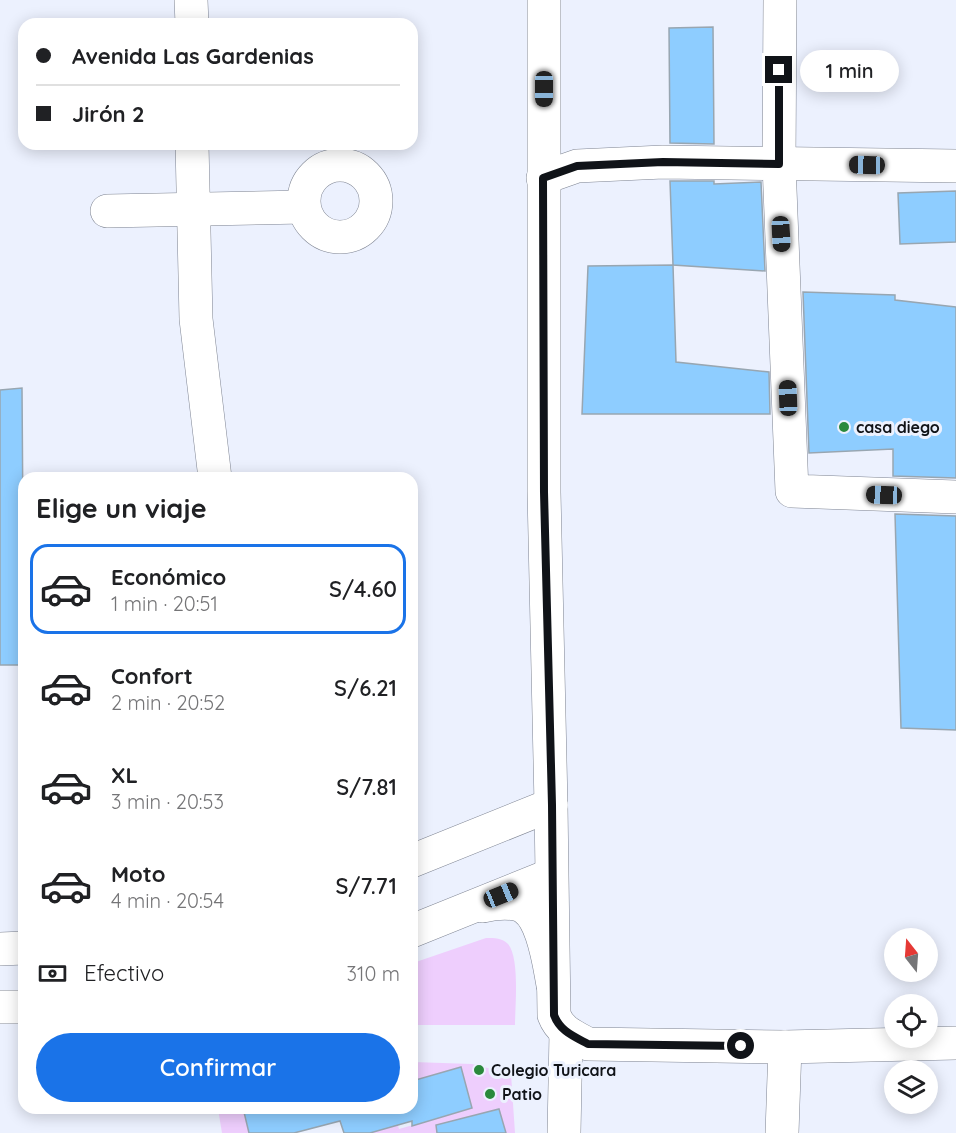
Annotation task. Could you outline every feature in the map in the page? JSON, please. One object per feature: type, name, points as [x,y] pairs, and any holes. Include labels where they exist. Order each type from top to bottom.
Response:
[{"type":"street","points":[[191,0],[192,18]]},
{"type":"street","points":[[544,0],[544,492],[552,805],[554,1015],[558,1025],[566,1033],[588,1044],[785,1047],[956,1044]]},
{"type":"street","points":[[780,0],[779,164],[792,491],[956,497]]},
{"type":"street","points":[[192,150],[196,320],[214,472]]},
{"type":"street","points":[[543,178],[577,166],[663,162],[956,166]]},
{"type":"street","points":[[334,165],[356,169],[366,175],[373,185],[376,197],[386,204],[361,230],[350,236],[337,237],[325,234],[314,227],[304,207],[307,185],[323,169],[334,165]]},
{"type":"street","points":[[107,211],[304,207]]},
{"type":"street","points":[[418,859],[552,805]]},
{"type":"street","points":[[418,929],[551,875]]},
{"type":"street","points":[[464,910],[499,904],[518,905],[526,909],[544,942],[553,984]]},
{"type":"street","points":[[0,949],[18,948]]},
{"type":"street","points":[[0,1007],[18,1007]]},
{"type":"street","points":[[564,1133],[566,1033]]},
{"type":"street","points":[[782,1133],[785,1047]]},
{"type":"shaded area","points":[[486,938],[495,938],[508,944],[512,951],[515,971],[515,1025],[418,1025],[418,961]]},
{"type":"shaded area","name":"Patio","points":[[418,1062],[472,1064],[511,1074],[515,1133],[506,1133],[499,1109],[460,1119],[464,1133],[370,1133],[382,1130],[390,1114],[394,1114],[399,1129],[472,1108],[461,1067],[418,1080]]},
{"type":"shaded area","points":[[219,1114],[244,1114],[249,1133],[222,1133]]},
{"type":"building","points":[[713,27],[714,144],[670,143],[669,28]]},
{"type":"building","points":[[670,181],[714,181],[714,184],[761,182],[765,271],[673,265]]},
{"type":"building","points":[[956,191],[956,242],[900,244],[898,193]]},
{"type":"building","points":[[673,265],[676,362],[769,372],[770,414],[582,414],[588,266]]},
{"type":"building","points":[[803,292],[895,295],[895,300],[956,307],[956,478],[893,476],[893,449],[809,453]]},
{"type":"building","points":[[22,388],[23,472],[18,472],[18,665],[0,665],[0,390]]},
{"type":"building","points":[[895,514],[956,516],[956,730],[901,728]]},
{"type":"building","points":[[461,1067],[472,1108],[412,1126],[412,1121],[370,1133],[344,1133],[340,1121],[294,1133],[249,1133],[244,1114],[418,1114],[418,1079]]},
{"type":"building","points":[[499,1109],[506,1133],[437,1133],[436,1125]]},
{"type":"place","name":"casa diego","points":[[844,427]]},
{"type":"place","name":"Colegio Turicara","points":[[479,1070]]},
{"type":"place","name":"Patio","points":[[490,1094]]},
{"type":"route","points":[[741,1046],[588,1044],[566,1033],[558,1025],[554,1015],[552,805],[544,492],[543,178],[577,166],[663,162],[779,164],[779,70]]}]
